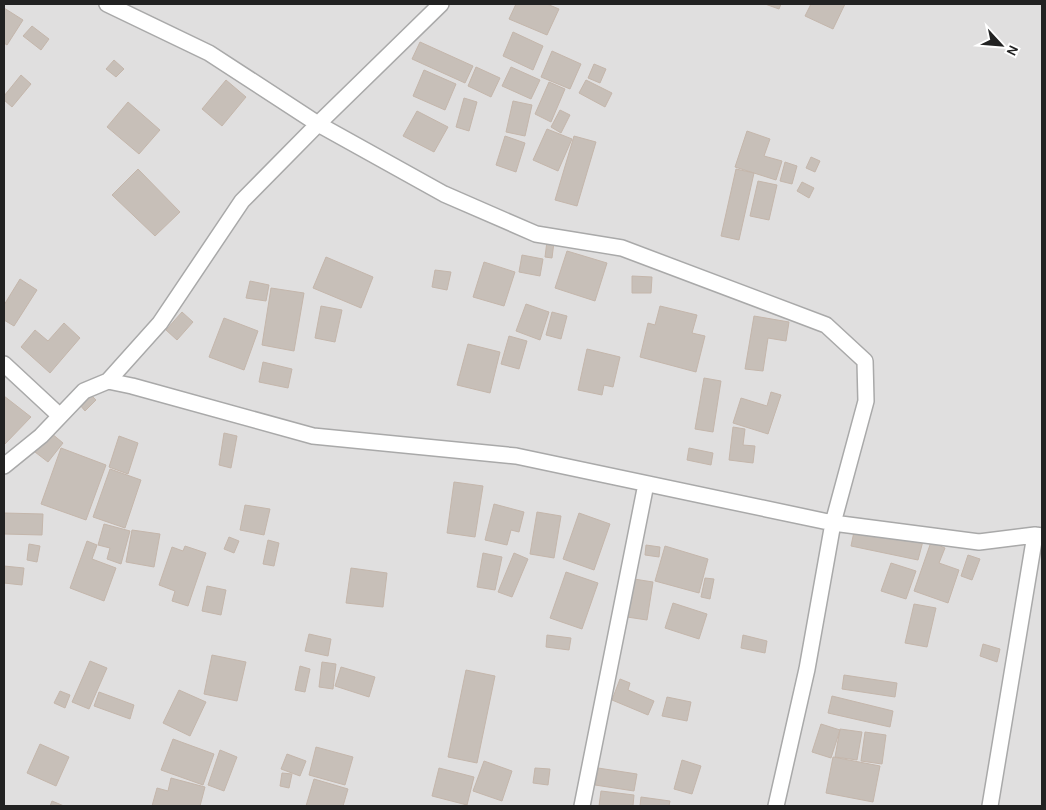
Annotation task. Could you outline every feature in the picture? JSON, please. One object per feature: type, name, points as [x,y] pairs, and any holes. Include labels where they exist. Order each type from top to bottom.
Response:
[{"type":"street","points":[[108,4],[209,53],[318,124],[444,194],[536,234],[622,248],[826,324],[865,361],[866,401],[833,523],[807,669],[776,806]]},
{"type":"street","points":[[4,466],[41,436],[84,391],[108,381],[160,323],[242,202],[318,124],[441,4]]},
{"type":"street","points":[[4,364],[60,416]]},
{"type":"street","points":[[108,381],[313,436],[516,456],[833,523],[979,542],[1038,535],[990,806]]},
{"type":"street","points":[[582,806],[646,484]]},
{"type":"shaded area","points":[[4,4],[1042,4],[1042,806],[4,806]]},
{"type":"building","points":[[516,4],[547,4],[559,9],[547,35],[509,19]]},
{"type":"building","points":[[765,4],[781,4],[779,9]]},
{"type":"building","points":[[811,4],[845,4],[833,29],[805,16]]},
{"type":"building","points":[[4,8],[23,20],[7,45],[4,43]]},
{"type":"building","points":[[32,26],[49,39],[41,50],[23,36]]},
{"type":"building","points":[[513,32],[543,46],[533,70],[503,56]]},
{"type":"building","points":[[420,42],[473,66],[465,83],[412,59]]},
{"type":"building","points":[[552,51],[581,64],[570,89],[541,77]]},
{"type":"building","points":[[114,60],[124,69],[116,77],[106,69]]},
{"type":"building","points":[[594,64],[606,69],[600,83],[588,78]]},
{"type":"building","points":[[476,67],[500,78],[491,97],[468,86]]},
{"type":"building","points":[[511,67],[540,80],[531,99],[502,86]]},
{"type":"building","points":[[424,70],[456,84],[445,110],[413,96]]},
{"type":"building","points":[[21,75],[31,84],[12,107],[4,100],[4,96]]},
{"type":"building","points":[[226,80],[246,97],[222,126],[202,109]]},
{"type":"building","points":[[586,80],[612,93],[605,107],[579,93]]},
{"type":"building","points":[[549,82],[565,89],[551,122],[535,114]]},
{"type":"building","points":[[464,98],[477,102],[469,131],[456,127]]},
{"type":"building","points":[[513,101],[532,105],[525,136],[506,132]]},
{"type":"building","points":[[128,102],[160,130],[139,154],[107,127]]},
{"type":"building","points":[[560,110],[570,115],[561,133],[551,127]]},
{"type":"building","points":[[417,111],[448,127],[434,152],[403,136]]},
{"type":"building","points":[[547,129],[572,139],[558,171],[533,160]]},
{"type":"building","points":[[747,131],[770,139],[764,156],[782,161],[776,180],[735,167]]},
{"type":"building","points":[[505,136],[525,143],[516,172],[496,165]]},
{"type":"building","points":[[574,136],[596,142],[577,206],[555,200]]},
{"type":"building","points":[[811,157],[820,161],[815,172],[806,168]]},
{"type":"building","points":[[785,162],[797,166],[792,184],[780,181]]},
{"type":"building","points":[[138,169],[180,212],[155,236],[112,195]]},
{"type":"building","points":[[736,169],[754,173],[739,240],[721,236]]},
{"type":"building","points":[[758,181],[777,185],[769,220],[750,216]]},
{"type":"building","points":[[802,182],[814,188],[809,198],[797,191]]},
{"type":"building","points":[[547,241],[554,242],[552,258],[545,257]]},
{"type":"building","points":[[567,251],[607,263],[595,301],[555,288]]},
{"type":"building","points":[[522,255],[543,259],[540,276],[519,272]]},
{"type":"building","points":[[326,257],[373,277],[361,308],[313,288]]},
{"type":"building","points":[[484,262],[515,272],[504,306],[473,297]]},
{"type":"building","points":[[435,270],[451,272],[447,290],[432,287]]},
{"type":"building","points":[[632,276],[652,277],[651,293],[632,293]]},
{"type":"building","points":[[20,279],[37,290],[14,326],[4,320],[4,305]]},
{"type":"building","points":[[250,281],[269,285],[266,301],[246,298]]},
{"type":"building","points":[[271,288],[304,293],[294,351],[262,345]]},
{"type":"building","points":[[526,304],[549,312],[540,340],[516,331]]},
{"type":"building","points":[[321,306],[342,310],[335,342],[315,338]]},
{"type":"building","points":[[660,306],[697,315],[692,333],[705,336],[696,372],[640,357],[648,323],[655,325]]},
{"type":"building","points":[[182,312],[193,322],[177,340],[166,330]]},
{"type":"building","points":[[552,312],[567,316],[561,339],[546,335]]},
{"type":"building","points":[[754,316],[789,322],[786,341],[768,338],[763,371],[745,369]]},
{"type":"building","points":[[224,318],[258,331],[244,370],[209,357]]},
{"type":"building","points":[[64,323],[80,338],[50,373],[21,347],[35,330],[48,341]]},
{"type":"building","points":[[509,336],[527,341],[519,369],[501,364]]},
{"type":"building","points":[[468,344],[500,352],[490,393],[457,385]]},
{"type":"building","points":[[587,349],[620,357],[613,387],[604,385],[602,395],[578,390]]},
{"type":"building","points":[[263,362],[292,369],[288,388],[259,382]]},
{"type":"building","points":[[704,378],[721,381],[713,432],[695,429]]},
{"type":"building","points":[[771,392],[781,395],[768,434],[733,423],[741,398],[767,406]]},
{"type":"building","points":[[91,395],[96,400],[85,411],[80,405]]},
{"type":"building","points":[[4,396],[31,417],[4,445]]},
{"type":"building","points":[[733,427],[745,429],[743,445],[755,446],[753,463],[729,460]]},
{"type":"building","points":[[51,433],[63,443],[48,462],[35,452]]},
{"type":"building","points":[[224,433],[237,436],[231,468],[219,465]]},
{"type":"building","points":[[119,436],[138,443],[128,474],[109,467]]},
{"type":"building","points":[[61,448],[106,465],[86,520],[41,504]]},
{"type":"building","points":[[689,448],[713,453],[711,465],[687,460]]},
{"type":"building","points":[[110,469],[141,480],[125,528],[93,517]]},
{"type":"building","points":[[454,482],[483,486],[475,537],[447,533]]},
{"type":"building","points":[[494,504],[524,512],[519,532],[511,530],[507,545],[485,540]]},
{"type":"building","points":[[245,505],[270,509],[264,535],[240,530]]},
{"type":"building","points":[[537,512],[561,516],[554,558],[530,554]]},
{"type":"building","points":[[4,513],[43,514],[42,535],[4,534]]},
{"type":"building","points":[[579,513],[610,524],[594,570],[563,559]]},
{"type":"building","points":[[104,524],[130,531],[121,564],[107,559],[110,548],[98,545]]},
{"type":"building","points":[[855,527],[923,541],[918,560],[851,546]]},
{"type":"building","points":[[132,530],[160,534],[154,567],[126,562]]},
{"type":"building","points":[[229,537],[239,541],[234,553],[224,549]]},
{"type":"building","points":[[268,540],[279,543],[274,566],[263,564]]},
{"type":"building","points":[[87,541],[97,545],[92,559],[116,568],[104,601],[70,588]]},
{"type":"building","points":[[931,542],[945,548],[939,563],[959,570],[948,603],[914,591]]},
{"type":"building","points":[[29,544],[40,546],[37,562],[27,560]]},
{"type":"building","points":[[646,545],[660,547],[659,557],[645,555]]},
{"type":"building","points":[[185,546],[206,553],[188,606],[172,601],[175,591],[159,585],[172,547],[183,551]]},
{"type":"building","points":[[665,546],[708,559],[699,593],[655,581]]},
{"type":"building","points":[[483,553],[502,557],[495,590],[477,587]]},
{"type":"building","points":[[514,553],[528,559],[512,597],[498,592]]},
{"type":"building","points":[[968,555],[980,559],[972,580],[961,576]]},
{"type":"building","points":[[891,563],[916,571],[906,599],[881,591]]},
{"type":"building","points":[[4,566],[24,568],[22,585],[4,583]]},
{"type":"building","points":[[351,568],[387,573],[383,607],[346,603]]},
{"type":"building","points":[[566,572],[598,583],[582,629],[550,618]]},
{"type":"building","points":[[705,578],[714,579],[710,599],[701,597]]},
{"type":"building","points":[[634,579],[653,582],[647,620],[627,617]]},
{"type":"building","points":[[207,586],[226,590],[221,615],[202,611]]},
{"type":"building","points":[[673,603],[707,614],[699,639],[665,628]]},
{"type":"building","points":[[914,604],[936,608],[927,647],[905,643]]},
{"type":"building","points":[[309,634],[331,639],[328,656],[305,651]]},
{"type":"building","points":[[547,635],[571,638],[569,650],[546,647]]},
{"type":"building","points":[[743,635],[767,641],[765,653],[741,648]]},
{"type":"building","points":[[983,644],[1000,649],[997,662],[980,656]]},
{"type":"building","points":[[212,655],[246,662],[237,701],[204,694]]},
{"type":"building","points":[[90,661],[107,668],[89,709],[72,702]]},
{"type":"building","points":[[322,662],[336,664],[333,689],[319,687]]},
{"type":"building","points":[[300,666],[310,669],[305,692],[295,690]]},
{"type":"building","points":[[341,667],[375,677],[369,697],[335,686]]},
{"type":"building","points":[[466,670],[495,676],[477,763],[448,757]]},
{"type":"building","points":[[844,675],[897,683],[895,697],[842,689]]},
{"type":"building","points":[[620,679],[630,683],[628,690],[654,701],[648,715],[612,700]]},
{"type":"building","points":[[179,690],[206,702],[190,736],[163,723]]},
{"type":"building","points":[[60,691],[70,695],[65,708],[54,703]]},
{"type":"building","points":[[99,692],[134,705],[130,719],[94,706]]},
{"type":"building","points":[[832,696],[893,711],[890,727],[828,713]]},
{"type":"building","points":[[667,697],[691,702],[687,721],[662,716]]},
{"type":"building","points":[[821,724],[840,730],[831,758],[812,752]]},
{"type":"building","points":[[840,729],[862,732],[857,760],[835,757]]},
{"type":"building","points":[[865,732],[886,735],[882,764],[861,761]]},
{"type":"building","points":[[173,739],[214,754],[203,785],[161,770]]},
{"type":"building","points":[[40,744],[69,757],[56,786],[27,773]]},
{"type":"building","points":[[316,747],[353,757],[345,785],[309,775]]},
{"type":"building","points":[[220,750],[237,757],[224,791],[208,785]]},
{"type":"building","points":[[287,754],[306,761],[300,776],[281,769]]},
{"type":"building","points":[[833,757],[880,766],[873,802],[826,793]]},
{"type":"building","points":[[682,760],[701,766],[692,794],[674,789]]},
{"type":"building","points":[[484,761],[512,771],[502,801],[473,791]]},
{"type":"building","points":[[439,768],[474,777],[467,805],[432,796]]},
{"type":"building","points":[[535,768],[550,769],[548,785],[533,783]]},
{"type":"building","points":[[598,768],[637,774],[634,791],[595,785]]},
{"type":"building","points":[[282,773],[292,774],[289,788],[280,786]]},
{"type":"building","points":[[171,778],[205,787],[200,806],[152,806],[157,788],[168,791]]},
{"type":"building","points":[[314,779],[348,789],[343,806],[306,806]]},
{"type":"building","points":[[601,791],[634,795],[633,806],[599,806]]},
{"type":"building","points":[[641,797],[670,801],[669,806],[640,806]]},
{"type":"building","points":[[52,801],[64,806],[50,806]]}]
